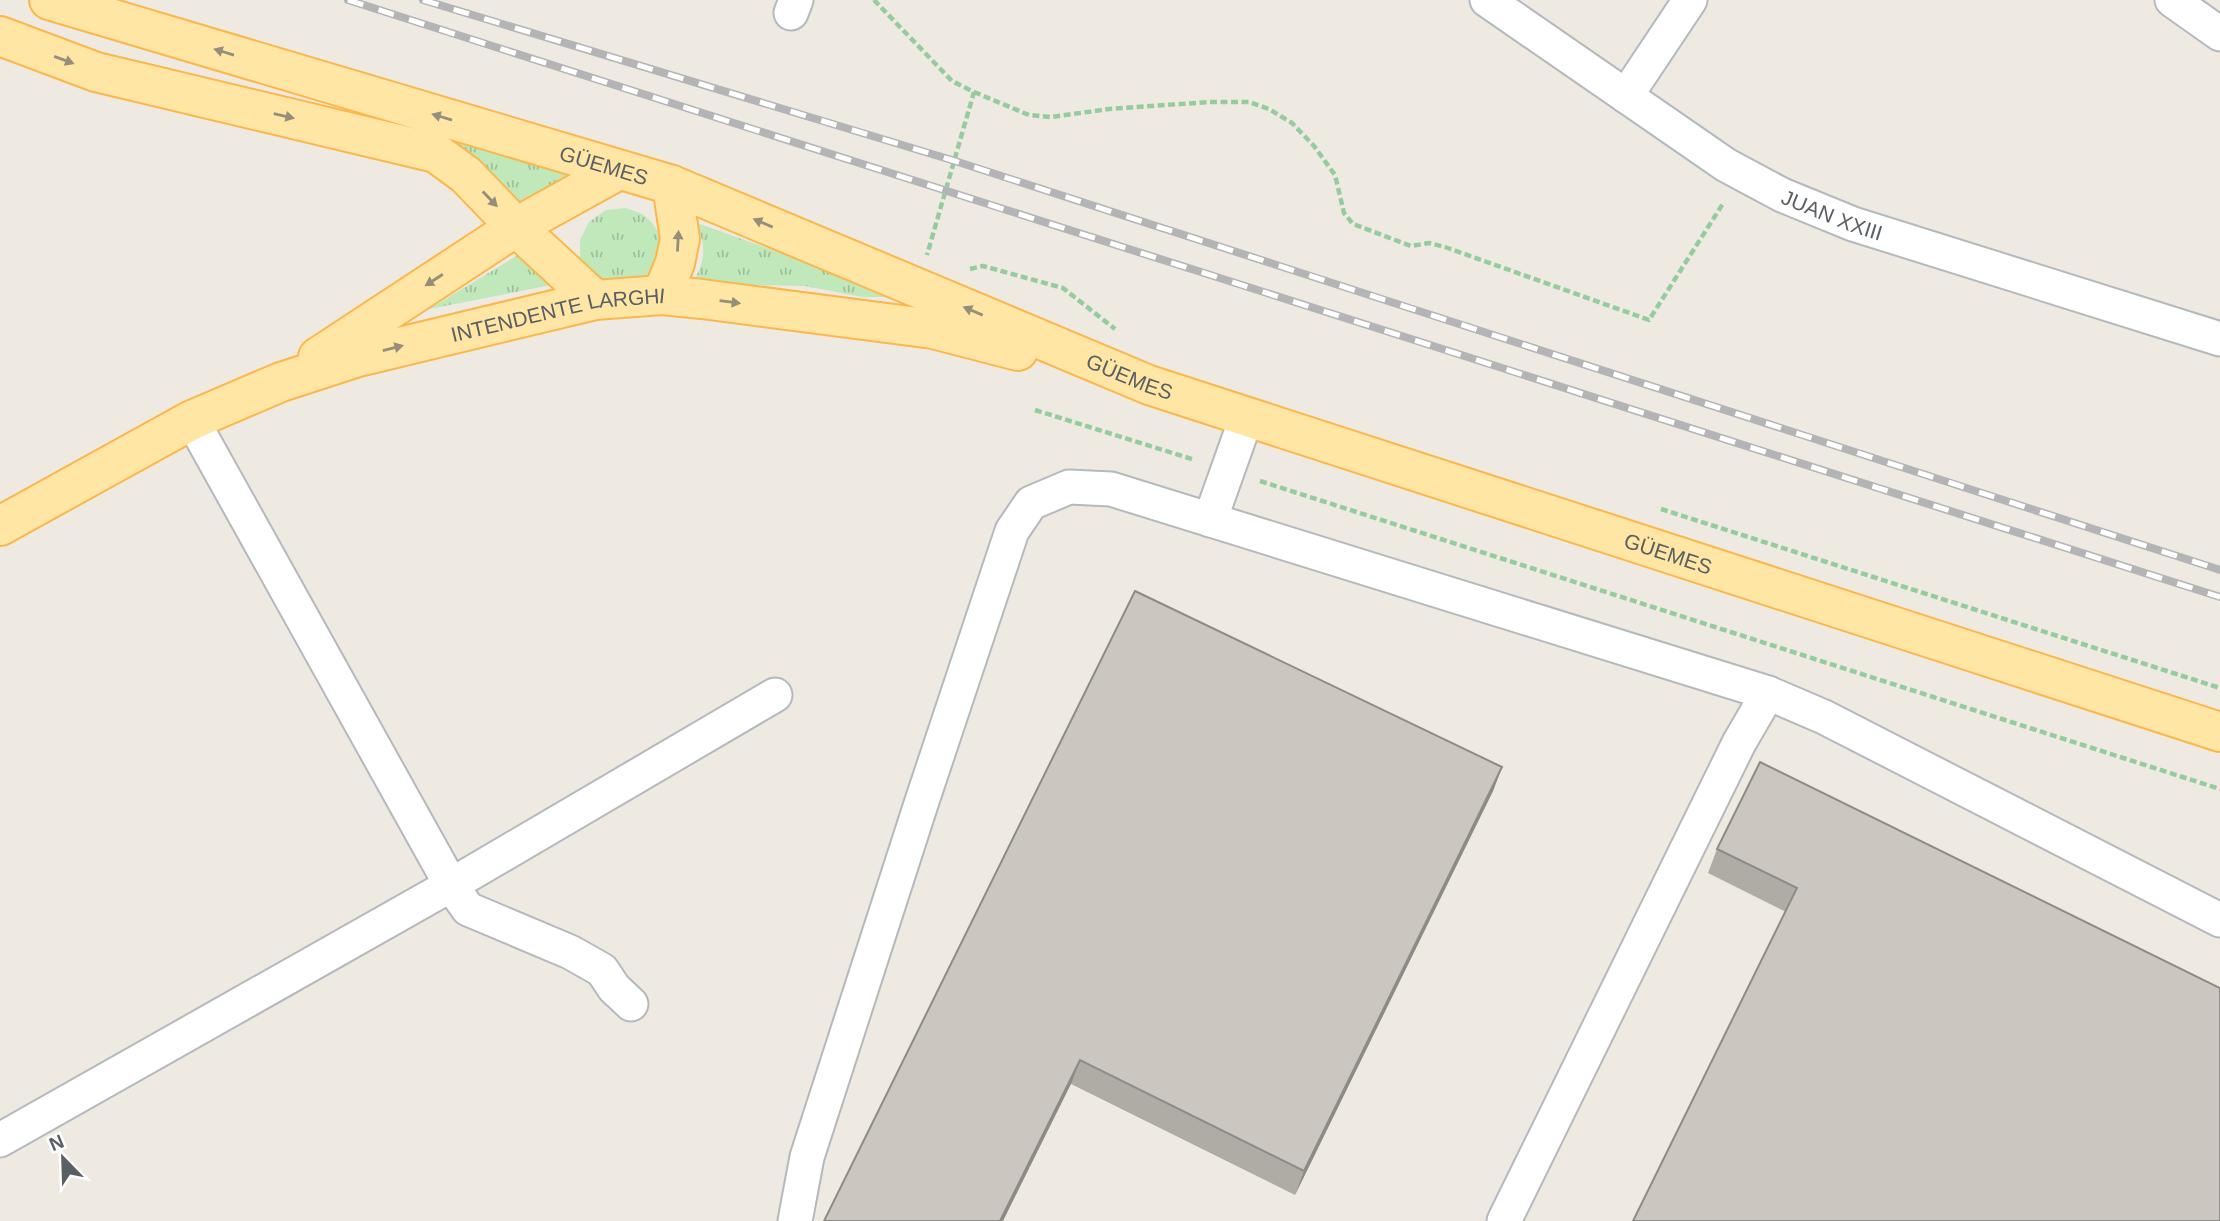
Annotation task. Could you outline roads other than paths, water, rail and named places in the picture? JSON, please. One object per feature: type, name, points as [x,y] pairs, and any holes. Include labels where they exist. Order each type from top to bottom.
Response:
[{"type":"main road","name":"GÜEMES","points":[[49,0],[672,185],[1149,385],[2220,732]]},
{"type":"main road","points":[[0,36],[96,72],[436,153],[466,175],[516,227],[595,300]]},
{"type":"main road","points":[[281,382],[516,227],[619,170]]},
{"type":"main road","points":[[662,295],[676,263],[680,239],[672,185]]},
{"type":"main road","name":"INTENDENTE LARGHI","points":[[0,526],[192,420],[281,382],[358,357],[595,300],[662,295],[933,329],[1149,385]]},
{"type":"street","name":"JUAN XXIII","points":[[1487,0],[1726,165],[1782,195],[1853,224],[2220,339]]},
{"type":"street","points":[[1626,96],[1690,0]]},
{"type":"street","points":[[2172,0],[2220,34]]},
{"type":"street","points":[[1210,520],[1247,416]]},
{"type":"street","points":[[192,420],[451,885],[468,909],[570,951],[602,970],[614,988],[631,1004]]},
{"type":"street","points":[[795,1221],[807,1157],[1013,531],[1031,503],[1069,487],[1111,489],[1768,693],[1824,717],[2220,920]]},
{"type":"street","points":[[1504,1221],[1733,755],[1768,693]]},
{"type":"street","points":[[0,1140],[451,885],[775,695]]},
{"type":"railway","points":[[348,0],[2220,597]]},
{"type":"railway","points":[[423,0],[955,161],[2220,570]]}]
